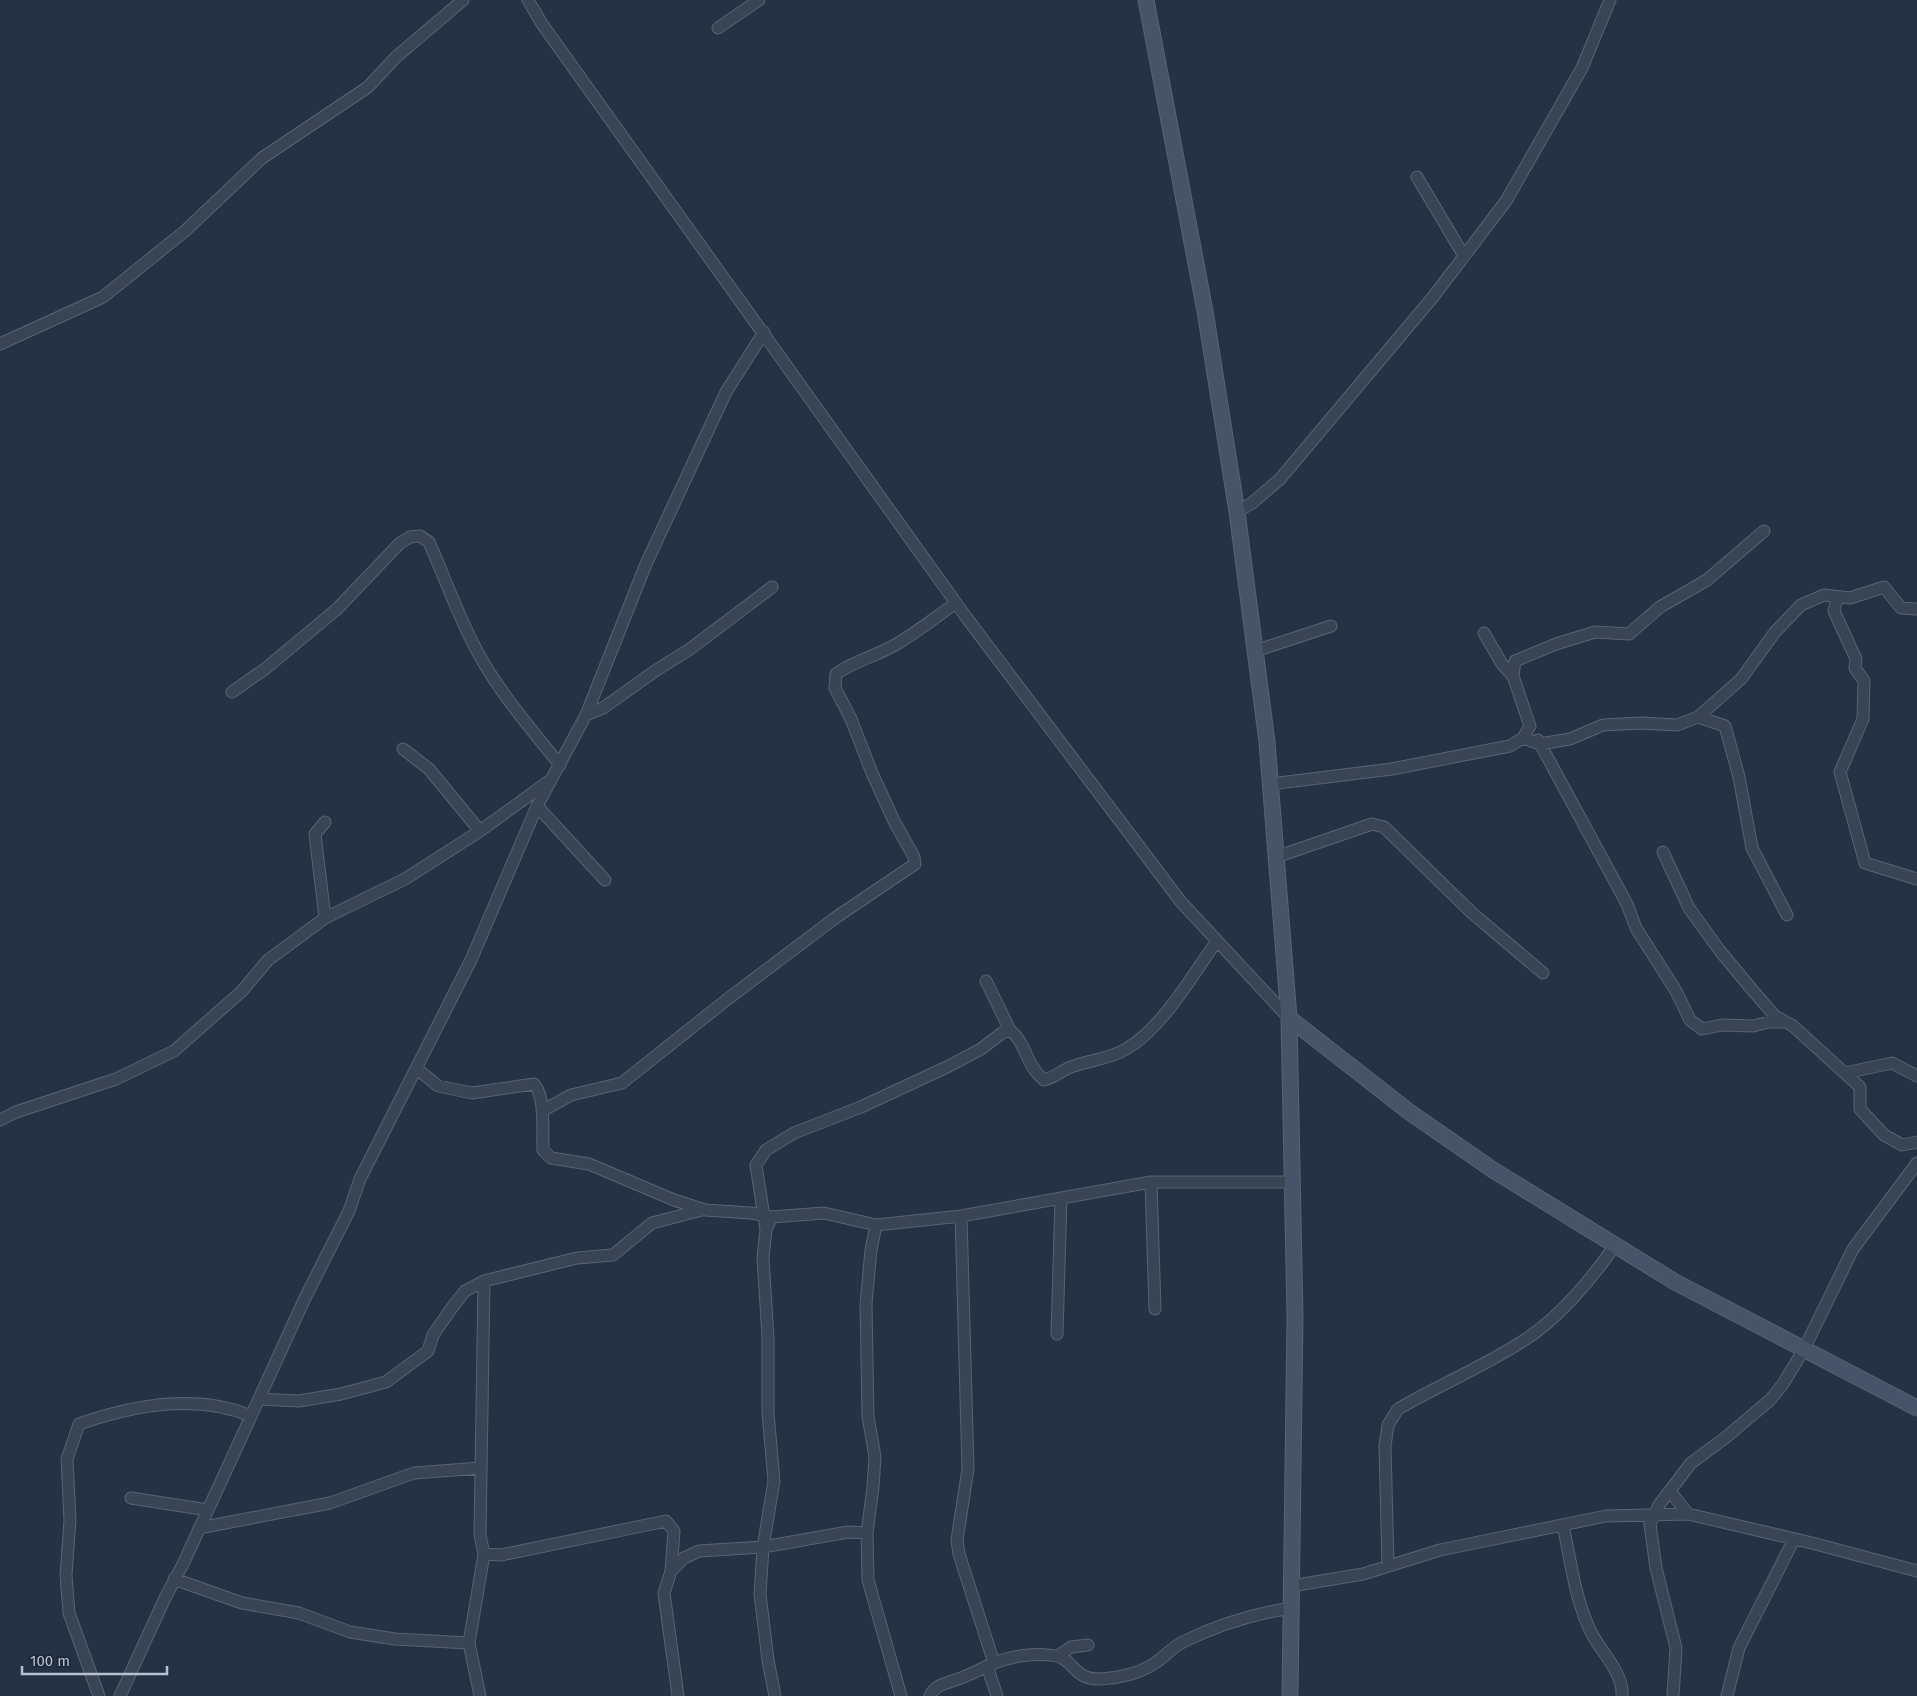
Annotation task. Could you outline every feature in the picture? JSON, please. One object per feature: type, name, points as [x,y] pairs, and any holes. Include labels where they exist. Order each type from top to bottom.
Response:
[{"type":"main road","points":[[1146,0],[1205,311],[1237,512],[1267,742],[1289,1018],[1295,1317],[1290,1696]]},
{"type":"main road","points":[[1289,1018],[1408,1111],[1493,1170],[1675,1282],[1917,1408]]},
{"type":"street","points":[[0,344],[103,297],[185,231],[262,158],[368,87],[396,57],[463,0]]},
{"type":"street","points":[[528,0],[542,24],[764,332],[956,604],[1181,902],[1289,1018]]},
{"type":"street","points":[[718,28],[759,0]]},
{"type":"street","points":[[1237,512],[1252,503],[1280,479],[1433,297],[1506,201],[1582,68],[1610,0]]},
{"type":"street","points":[[1417,177],[1464,256]]},
{"type":"street","points":[[120,1696],[305,1298],[350,1211],[360,1179],[471,960],[537,806],[586,716],[650,555],[726,392],[764,332]]},
{"type":"street","points":[[1513,676],[1515,660],[1556,644],[1595,632],[1629,634],[1660,608],[1707,580],[1764,531]]},
{"type":"street","points":[[232,692],[290,649],[337,609],[400,543],[410,537],[420,536],[429,542],[466,631],[483,660],[520,715],[560,765]]},
{"type":"street","points":[[586,716],[603,708],[690,649],[772,587]]},
{"type":"street","points":[[1523,738],[1540,744],[1570,739],[1603,726],[1641,723],[1677,725],[1698,716],[1741,679],[1775,632],[1801,605],[1824,595],[1850,598],[1884,587],[1901,608],[1917,609]]},
{"type":"street","points":[[1837,597],[1834,611],[1856,659],[1855,668],[1864,681],[1863,719],[1840,772],[1865,863],[1917,879]]},
{"type":"street","points":[[542,1111],[572,1095],[622,1082],[835,918],[915,864],[914,857],[894,821],[872,773],[852,719],[835,688],[834,679],[836,674],[844,668],[859,663],[895,645],[956,604]]},
{"type":"street","points":[[1255,651],[1331,626]]},
{"type":"street","points":[[1484,634],[1502,664],[1513,676],[1530,726],[1627,904],[1636,928],[1676,991],[1690,1020],[1702,1029],[1722,1025],[1753,1026],[1769,1022],[1785,1022]]},
{"type":"street","points":[[1698,716],[1726,726],[1739,777],[1752,848],[1787,915]]},
{"type":"street","points":[[1270,784],[1392,770],[1510,746],[1523,738],[1530,726]]},
{"type":"street","points":[[403,749],[430,770],[480,831]]},
{"type":"street","points":[[0,1120],[16,1112],[116,1079],[174,1051],[242,991],[268,960],[325,918],[405,879],[480,831],[553,778]]},
{"type":"street","points":[[537,806],[605,880]]},
{"type":"street","points":[[325,822],[315,834],[325,918]]},
{"type":"street","points":[[1276,857],[1372,824],[1384,827],[1472,913],[1543,973]]},
{"type":"street","points":[[1663,852],[1689,908],[1714,944],[1775,1016],[1793,1026],[1860,1087],[1860,1110],[1884,1135],[1902,1145],[1917,1142]]},
{"type":"street","points":[[986,981],[1010,1030],[1017,1036],[1035,1073],[1044,1080],[1054,1078],[1070,1067],[1092,1062],[1125,1050],[1147,1034],[1163,1016],[1217,941]]},
{"type":"street","points":[[775,1696],[768,1660],[760,1594],[763,1547],[774,1481],[768,1412],[768,1337],[763,1258],[768,1216],[756,1165],[766,1150],[794,1133],[862,1107],[949,1066],[982,1049],[1002,1033],[1010,1030]]},
{"type":"street","points":[[1845,1073],[1892,1063],[1917,1076]]},
{"type":"street","points":[[416,1068],[438,1086],[472,1093],[534,1084],[539,1090],[542,1111],[543,1150],[551,1158],[589,1164],[674,1200],[705,1210],[768,1216],[824,1213],[876,1225],[961,1216],[1151,1182],[1292,1182]]},
{"type":"street","points":[[1673,1696],[1676,1648],[1656,1568],[1650,1524],[1654,1515],[1659,1505],[1691,1463],[1725,1438],[1770,1400],[1783,1384],[1804,1349],[1853,1249],[1917,1163]]},
{"type":"street","points":[[1151,1182],[1156,1309]]},
{"type":"street","points":[[1056,1334],[1061,1198]]},
{"type":"street","points":[[259,1399],[299,1401],[341,1394],[386,1382],[428,1351],[433,1335],[450,1309],[465,1291],[484,1281],[576,1258],[613,1255],[652,1222],[705,1210]]},
{"type":"street","points":[[961,1216],[968,1469],[957,1540],[959,1554],[990,1665],[996,1696]]},
{"type":"street","points":[[876,1225],[871,1250],[866,1304],[868,1416],[875,1457],[867,1533],[868,1580],[901,1696]]},
{"type":"street","points":[[1388,1566],[1385,1446],[1388,1425],[1398,1409],[1524,1341],[1557,1313],[1596,1273],[1615,1245]]},
{"type":"street","points":[[480,1696],[469,1643],[484,1554],[480,1535],[480,1468],[484,1281]]},
{"type":"street","points":[[99,1696],[70,1613],[66,1575],[70,1520],[67,1459],[79,1424],[108,1414],[164,1404],[195,1404],[237,1410],[251,1416]]},
{"type":"street","points":[[199,1528],[330,1503],[414,1473],[480,1468]]},
{"type":"street","points":[[1670,1491],[1688,1514]]},
{"type":"street","points":[[131,1498],[208,1510]]},
{"type":"street","points":[[1291,1586],[1363,1574],[1440,1550],[1606,1516],[1688,1514],[1917,1571]]},
{"type":"street","points":[[484,1554],[501,1554],[666,1521],[674,1531],[671,1571],[664,1592],[678,1696]]},
{"type":"street","points":[[1563,1525],[1580,1607],[1623,1687],[1622,1696]]},
{"type":"street","points":[[671,1571],[684,1558],[699,1551],[763,1547],[848,1532],[867,1533]]},
{"type":"street","points":[[1727,1696],[1739,1648],[1794,1539]]},
{"type":"street","points":[[174,1579],[242,1603],[299,1613],[350,1632],[395,1640],[469,1643]]},
{"type":"street","points":[[929,1695],[939,1685],[960,1679],[990,1665],[1038,1654],[1058,1656],[1071,1665],[1076,1672],[1085,1677],[1101,1679],[1136,1673],[1154,1664],[1180,1644],[1208,1630],[1260,1613],[1291,1608]]},
{"type":"street","points":[[1058,1656],[1070,1647],[1088,1645]]}]
